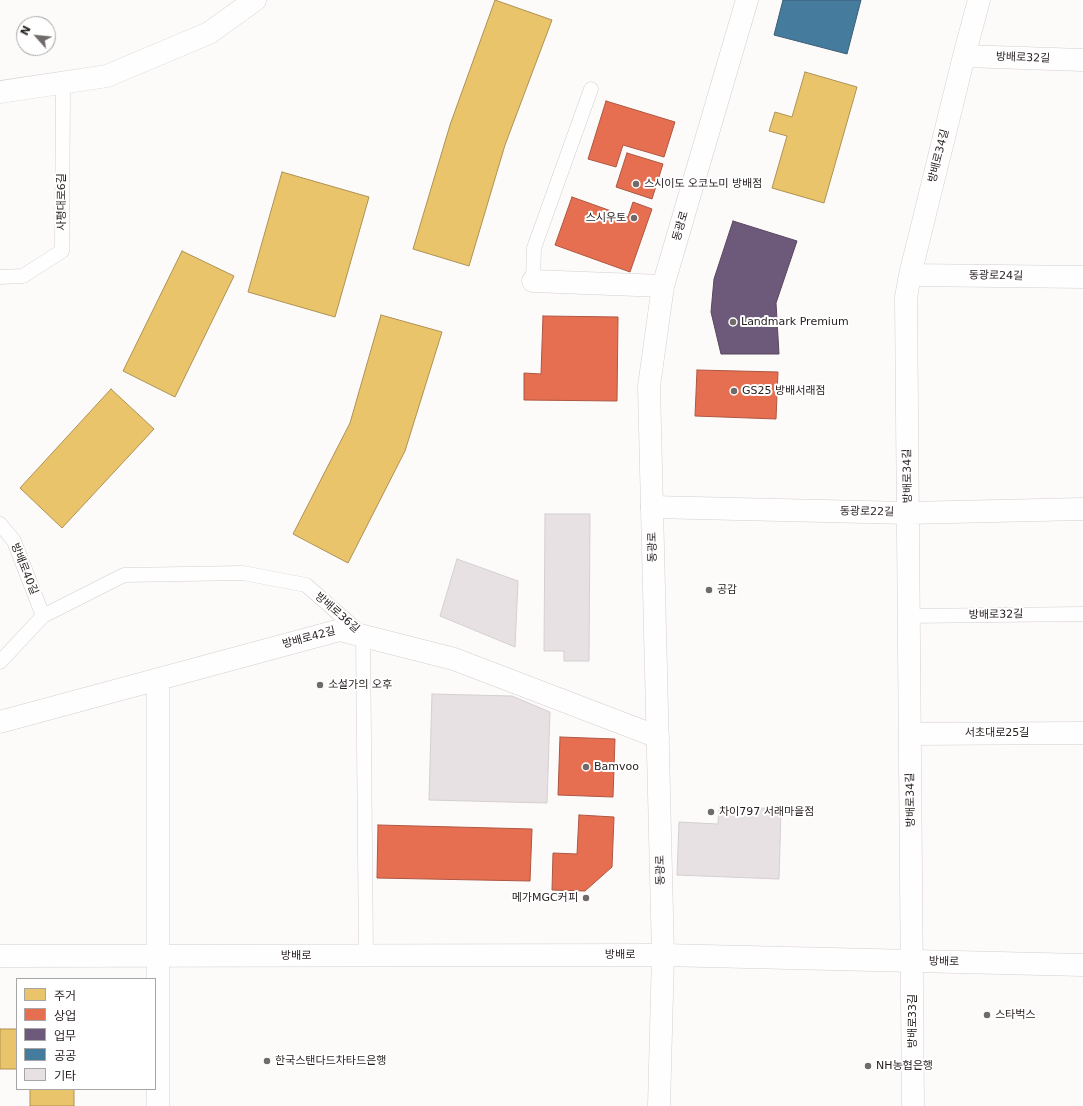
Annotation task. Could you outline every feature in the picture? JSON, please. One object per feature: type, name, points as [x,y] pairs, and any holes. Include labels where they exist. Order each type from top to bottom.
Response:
[{"type":"street","points":[[0,92],[107,76],[209,33],[255,0]]},
{"type":"street","name":"동광로","points":[[659,1106],[663,955],[649,386],[663,286],[747,0]]},
{"type":"street","name":"방배로34길","points":[[912,961],[906,297],[910,275],[979,0]]},
{"type":"street","name":"방배로32길","points":[[964,56],[1083,60]]},
{"type":"street","name":"동광로24길","points":[[910,275],[1083,277]]},
{"type":"street","points":[[533,281],[663,286]]},
{"type":"street","name":"동광로22길","points":[[652,507],[908,513],[1083,509]]},
{"type":"street","name":"방배로42길","points":[[0,722],[340,630],[454,659],[658,738]]},
{"type":"street","points":[[158,679],[158,1106]]},
{"type":"street","name":"서초대로25길","points":[[910,734],[1083,733]]},
{"type":"street","name":"방배로","points":[[0,956],[663,955],[1083,965]]},
{"type":"street","name":"방배로33길","points":[[912,961],[913,1106]]},
{"type":"lane","name":"사평대로6길","points":[[0,277],[23,276],[62,251],[63,83]]},
{"type":"lane","points":[[533,281],[534,248],[591,89]]},
{"type":"lane","name":"방배로40길","points":[[0,524],[14,541],[43,616]]},
{"type":"lane","name":"방배로36길","points":[[0,662],[43,616],[124,574],[242,573],[306,585],[363,636],[366,956]]},
{"type":"lane","name":"방배로32길","points":[[909,616],[1083,614]]},
{"type":"building: 주거","points":[[495,0],[552,20],[505,145],[469,266],[413,249],[450,125]]},
{"type":"building: 주거","points":[[805,72],[857,87],[824,203],[772,188],[787,136],[769,131],[775,112],[792,117]]},
{"type":"building: 주거","points":[[282,172],[369,197],[335,317],[248,292]]},
{"type":"building: 주거","points":[[182,251],[234,276],[175,397],[123,371]]},
{"type":"building: 주거","points":[[381,315],[442,332],[405,451],[348,563],[293,534],[350,423]]},
{"type":"building: 주거","points":[[111,389],[154,429],[62,528],[20,488]]},
{"type":"building: 주거","points":[[0,1029],[16,1029],[16,1069],[0,1069]]},
{"type":"building: 주거","points":[[30,1090],[74,1090],[74,1106],[30,1106]]},
{"type":"building: 상업","points":[[606,101],[675,122],[664,157],[623,145],[616,167],[588,159]]},
{"type":"building: 상업","points":[[627,153],[663,164],[652,199],[616,187]]},
{"type":"building: 상업","points":[[572,197],[628,217],[633,202],[652,209],[630,272],[555,245]]},
{"type":"building: 상업","points":[[543,316],[618,317],[617,401],[524,400],[524,373],[541,374]]},
{"type":"building: 상업","points":[[697,370],[778,372],[776,419],[695,416]]},
{"type":"building: 상업","name":"Bamvoo","points":[[560,737],[615,739],[613,797],[558,795]]},
{"type":"building: 상업","points":[[579,815],[614,817],[612,867],[585,891],[552,890],[553,853],[577,854]]},
{"type":"building: 상업","points":[[378,825],[532,829],[530,881],[377,878]]},
{"type":"building: 업무","points":[[733,221],[797,241],[776,303],[779,354],[721,354],[711,312],[714,279]]},
{"type":"building: 공공","points":[[783,0],[861,0],[847,54],[774,35]]},
{"type":"building: 기타","points":[[545,514],[590,514],[589,661],[564,661],[564,651],[544,651]]},
{"type":"building: 기타","points":[[457,559],[518,581],[515,647],[440,616]]},
{"type":"building: 기타","points":[[432,694],[512,696],[550,712],[547,803],[429,800]]},
{"type":"building: 기타","points":[[719,806],[781,809],[779,879],[677,875],[679,822],[718,824]]},
{"type":"place","name":"스시이도 오코노미 방배점","points":[[636,184]]},
{"type":"place","name":"스시우토","points":[[634,218]]},
{"type":"place","name":"Landmark Premium","points":[[733,322]]},
{"type":"place","name":"GS25 방배서래점","points":[[734,391]]},
{"type":"place","name":"공감","points":[[709,590]]},
{"type":"place","name":"소설가의 오후","points":[[320,685]]},
{"type":"place","name":"Bamvoo","points":[[586,767]]},
{"type":"place","name":"차이797 서래마을점","points":[[711,812]]},
{"type":"place","name":"메가MGC커피","points":[[586,898]]},
{"type":"place","name":"스타벅스","points":[[987,1015]]},
{"type":"place","name":"한국스탠다드차타드은행","points":[[267,1061]]},
{"type":"place","name":"NH농협은행","points":[[868,1066]]}]
